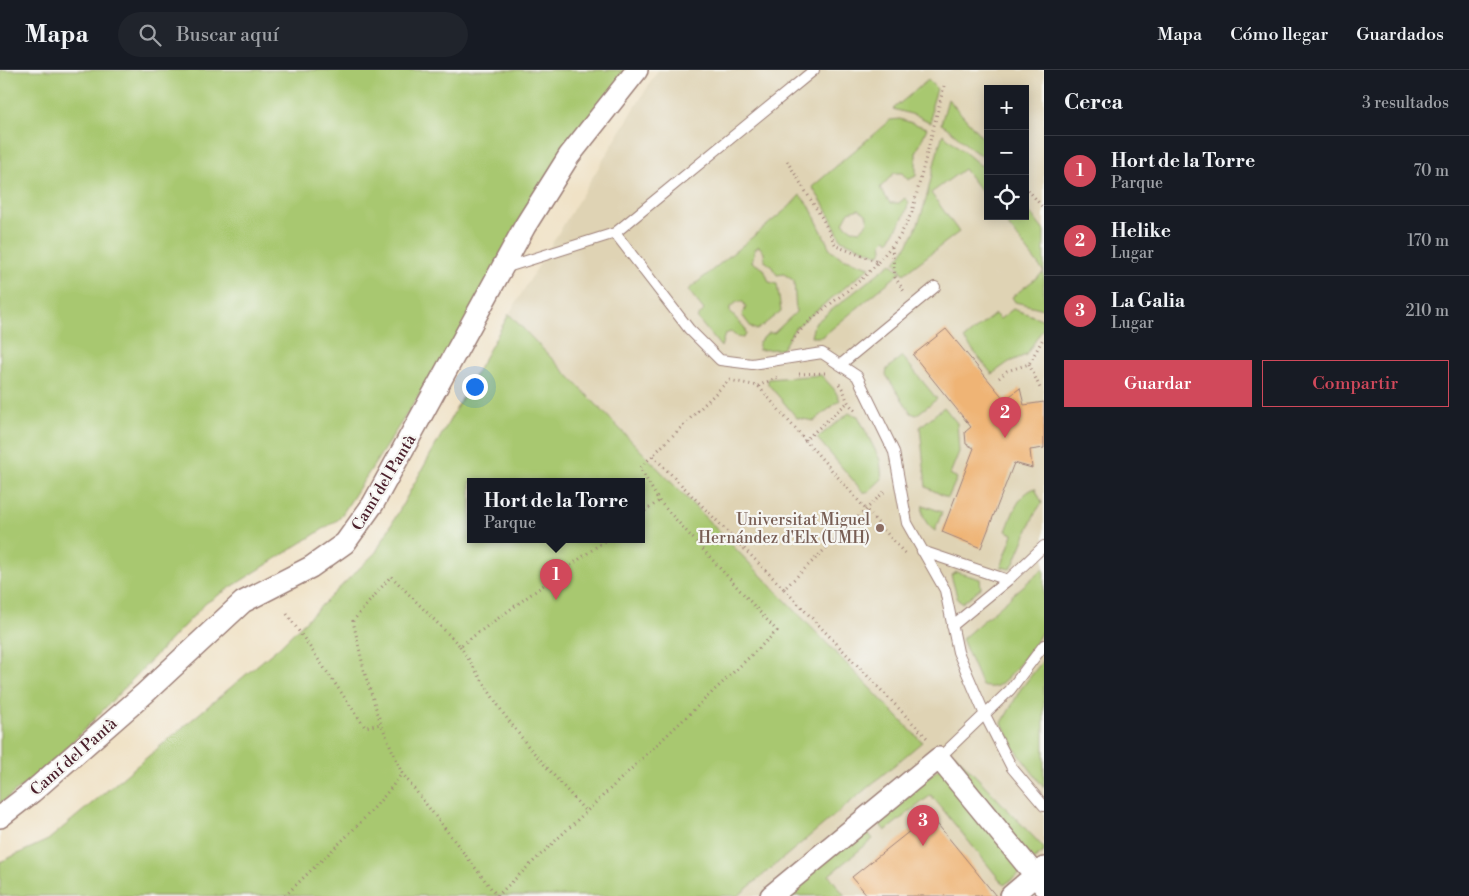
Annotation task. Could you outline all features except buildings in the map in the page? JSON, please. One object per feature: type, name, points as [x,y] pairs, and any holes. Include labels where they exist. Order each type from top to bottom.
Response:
[{"type":"street","name":"Camí del Pantà","points":[[0,817],[144,694],[243,602],[311,567],[345,543],[373,504],[503,268],[569,156],[637,70]]},
{"type":"street","points":[[771,896],[938,758],[1041,876],[1011,896]]},
{"type":"lane","points":[[503,268],[615,233],[814,70]]},
{"type":"lane","points":[[615,233],[689,329],[720,360],[752,364],[822,353],[857,376],[894,452],[908,523],[945,590],[958,652],[985,715],[1012,768],[1044,806]]},
{"type":"lane","points":[[840,365],[935,287]]},
{"type":"lane","points":[[952,626],[1008,580],[1044,546]]},
{"type":"lane","points":[[922,551],[1008,580]]},
{"type":"lane","points":[[938,758],[1010,690],[1044,645]]},
{"type":"path","points":[[790,345],[798,333],[851,289],[900,236],[912,212],[944,86]]},
{"type":"path","points":[[788,161],[822,218],[836,246],[878,262]]},
{"type":"path","points":[[1029,191],[1044,210]]},
{"type":"path","points":[[892,246],[895,277],[912,306]]},
{"type":"path","points":[[998,378],[1007,372],[1029,364],[1044,337]]},
{"type":"path","points":[[1029,364],[1040,388]]},
{"type":"path","points":[[796,374],[830,373]]},
{"type":"path","points":[[586,812],[528,746],[502,713],[460,646],[391,576],[353,621],[365,674],[381,724],[402,773],[497,896],[586,812],[776,631],[659,501],[640,468],[729,380],[758,386],[778,376],[787,375]]},
{"type":"path","points":[[835,379],[844,391],[847,403],[862,416]]},
{"type":"path","points":[[758,386],[864,509],[910,558]]},
{"type":"path","points":[[804,441],[847,403]]},
{"type":"path","points":[[653,456],[931,742],[937,737]]},
{"type":"path","points":[[885,480],[890,499]]},
{"type":"path","points":[[784,589],[886,489]]},
{"type":"path","points":[[645,511],[659,501]]},
{"type":"path","points":[[460,646],[602,543]]},
{"type":"path","points":[[287,614],[365,727],[381,724]]},
{"type":"path","points":[[285,896],[351,834],[384,799],[402,773]]},
{"type":"shaded area","name":"Universitat Miguel Hernández d'Elx (UMH)","points":[[658,70],[1044,70],[1044,896],[738,896],[921,741],[509,314]]},
{"type":"green space","points":[[0,70],[629,70],[339,519],[206,603],[57,758],[0,804]]},
{"type":"green space","points":[[928,80],[937,89],[932,105],[931,123],[918,116],[893,109]]},
{"type":"green space","points":[[948,99],[984,140],[984,156],[974,151],[941,124]]},
{"type":"green space","points":[[900,119],[927,128],[916,153],[916,176],[908,180],[902,173],[894,173],[880,188],[890,203],[899,203],[905,198],[909,202],[904,216],[889,241],[886,239],[882,243],[883,249],[879,255],[841,240],[826,208],[812,187],[890,120]],"holes":[[[859,209],[866,214],[868,222],[860,231],[852,230],[843,223],[849,212]]]},
{"type":"green space","points":[[943,134],[980,165],[984,166],[984,195],[964,169],[931,193],[959,232],[904,274],[895,262],[915,231],[921,216]]},
{"type":"green space","points":[[800,195],[810,207],[831,251],[843,258],[870,267],[795,328],[782,349],[758,350],[759,342],[768,333],[774,333],[796,312],[794,281],[784,274],[777,275],[765,261],[764,253],[759,246],[755,249],[752,262],[764,269],[769,282],[777,284],[781,311],[757,330],[751,327],[742,315],[746,307],[743,302],[737,302],[730,307],[730,312],[745,328],[746,335],[743,338],[737,337],[731,332],[725,334],[721,347],[697,318],[704,310],[688,290],[789,207]]},
{"type":"green space","points":[[1029,211],[1044,231],[1044,272],[1004,220],[1029,220]]},
{"type":"green space","points":[[891,263],[901,272],[822,337],[811,337],[814,324]]},
{"type":"green space","points":[[1044,272],[1044,309],[1015,302],[1012,297]]},
{"type":"green space","points":[[1013,309],[1042,319],[1044,327],[1026,355],[1009,362],[992,374],[964,339],[995,314],[1000,319]]},
{"type":"green space","points":[[509,314],[922,742],[738,896],[0,896],[0,862],[48,840],[279,647],[376,552]]},
{"type":"green space","points":[[902,356],[937,399],[916,415],[911,413],[886,375],[887,369]]},
{"type":"green space","points":[[821,375],[834,389],[840,400],[814,421],[797,418],[768,384],[768,379]]},
{"type":"green space","points":[[944,407],[957,423],[959,452],[950,474],[957,478],[948,498],[926,487],[920,427]]},
{"type":"green space","points":[[849,413],[858,416],[880,460],[882,479],[868,492],[863,492],[817,438]]},
{"type":"green space","points":[[1035,488],[1042,503],[1035,513],[1014,563],[1010,569],[1001,567],[1013,534],[1006,531],[1014,512],[1024,495]]},
{"type":"green space","points":[[923,505],[942,512],[935,531],[925,520]]},
{"type":"green space","points":[[1044,568],[1044,626],[1042,632],[1009,676],[997,686],[982,686],[962,639]]},
{"type":"green space","points":[[957,572],[980,579],[981,588],[962,603],[958,600],[951,575]]},
{"type":"green space","points":[[1044,659],[1044,788],[1015,749],[1002,723],[1020,690]]},
{"type":"green space","points":[[955,754],[1044,848],[1044,852],[1033,860],[951,758]]},
{"type":"green space","points":[[941,767],[1025,870],[1004,885],[931,795],[885,831],[875,818]]},
{"type":"green space","points":[[864,828],[873,839],[829,875],[845,896],[781,896]]},
{"type":"place","name":"Helike","points":[[1005,438]]},
{"type":"place","name":"Universitat Miguel Hernández d'Elx (UMH)","points":[[880,528]]},
{"type":"place","name":"Hort de la Torre","points":[[556,600]]},
{"type":"place","name":"La Galia","points":[[923,846]]}]
